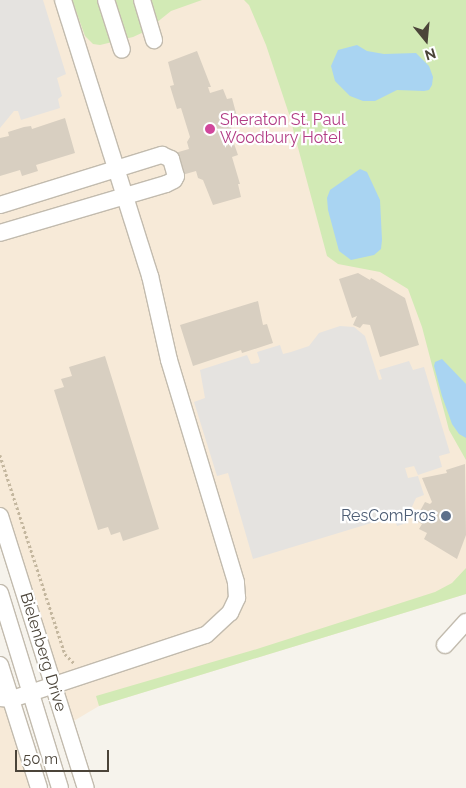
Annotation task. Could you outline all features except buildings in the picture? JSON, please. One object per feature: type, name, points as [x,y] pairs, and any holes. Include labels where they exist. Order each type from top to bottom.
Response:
[{"type":"street","points":[[4,702],[206,635],[230,613],[237,598],[236,582],[169,360],[150,276],[62,0]]},
{"type":"street","points":[[106,0],[122,50]]},
{"type":"street","points":[[142,0],[154,40]]},
{"type":"street","points":[[0,205],[162,156],[171,159],[176,176],[174,180],[125,196],[0,232]]},
{"type":"street","name":"Bielenberg Drive","points":[[0,516],[43,645],[53,686],[86,788]]},
{"type":"street","points":[[0,593],[60,788]]},
{"type":"street","points":[[445,645],[466,622]]},
{"type":"street","points":[[0,665],[4,702],[39,788]]},
{"type":"path","points":[[0,455],[64,654],[87,675]]},
{"type":"shaded area","points":[[0,0],[466,0],[466,594],[99,706],[72,722],[0,518]]},
{"type":"shaded area","points":[[0,0],[43,0],[66,74],[57,78],[62,96],[58,99],[60,108],[21,120],[18,111],[14,111],[0,128]]},
{"type":"shaded area","points":[[340,326],[354,327],[365,336],[379,380],[382,379],[379,370],[409,361],[413,370],[424,367],[450,453],[439,456],[442,467],[418,475],[414,466],[405,468],[408,478],[418,476],[424,495],[416,498],[411,509],[405,513],[407,523],[397,526],[394,517],[391,517],[253,559],[228,473],[217,476],[194,402],[205,398],[200,370],[247,355],[251,364],[258,363],[260,361],[257,352],[280,345],[283,354],[291,352],[309,346],[319,333]]},
{"type":"shaded area","points":[[0,667],[16,740],[29,788],[0,788]]},
{"type":"green space","points":[[72,0],[202,0],[171,11],[146,31],[133,37],[100,45],[93,44],[85,36]]},
{"type":"green space","points":[[244,0],[466,0],[466,460],[449,430],[422,327],[408,289],[380,272],[338,264],[327,256],[289,114],[266,45],[249,5]]},
{"type":"green space","points":[[466,568],[466,594],[99,706],[96,696],[257,649],[435,592],[452,583]]},
{"type":"water","points":[[357,45],[367,51],[384,54],[416,53],[429,66],[433,77],[432,85],[429,90],[424,91],[397,90],[375,101],[363,101],[350,96],[335,81],[331,66],[338,50]]},
{"type":"water","points":[[360,169],[367,172],[380,200],[382,240],[381,249],[374,255],[351,260],[339,251],[328,210],[327,198],[330,190]]},
{"type":"water","points":[[442,359],[466,384],[466,438],[459,434],[452,424],[442,396],[434,366],[435,362]]},
{"type":"place","name":"Sheraton St. Paul Woodbury Hotel","points":[[210,129]]},
{"type":"place","name":"ResComPros","points":[[446,516]]}]
